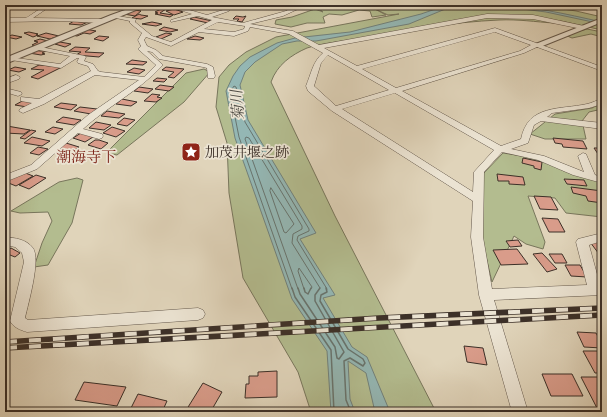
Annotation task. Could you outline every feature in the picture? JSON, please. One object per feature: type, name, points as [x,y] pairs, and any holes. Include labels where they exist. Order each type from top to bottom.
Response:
[{"type":"street","points":[[13,5],[28,5]]},
{"type":"street","points":[[27,20],[49,5]]},
{"type":"street","points":[[107,5],[131,9]]},
{"type":"street","points":[[8,60],[107,17],[144,5]]},
{"type":"street","points":[[167,5],[199,13],[217,20],[284,30],[293,33],[319,46],[500,149],[541,158],[602,180]]},
{"type":"street","points":[[181,9],[187,5]]},
{"type":"street","points":[[246,25],[259,18],[287,13],[298,7],[350,5]]},
{"type":"street","points":[[208,17],[215,13],[223,13],[227,10],[224,8]]},
{"type":"street","points":[[173,21],[199,13]]},
{"type":"street","points":[[7,20],[20,14]]},
{"type":"street","points":[[60,19],[66,15]]},
{"type":"street","points":[[319,46],[469,19],[500,15],[547,19],[583,27]]},
{"type":"street","points":[[7,20],[107,17],[134,20],[132,22],[150,37],[171,44],[181,45]]},
{"type":"street","points":[[171,44],[217,20]]},
{"type":"street","points":[[335,109],[522,52],[602,20]]},
{"type":"street","points":[[198,30],[234,34],[246,30],[246,25]]},
{"type":"street","points":[[356,68],[496,30],[602,69]]},
{"type":"street","points":[[5,179],[34,167],[91,117],[146,79],[160,65],[152,60],[149,54],[141,49],[144,47],[141,40],[145,33]]},
{"type":"street","points":[[144,47],[154,51],[161,58],[210,67],[211,76]]},
{"type":"street","points":[[36,48],[84,57],[80,62],[91,65],[95,72]]},
{"type":"street","points":[[328,52],[324,54],[317,64],[310,86],[335,109],[479,200]]},
{"type":"street","points":[[8,60],[61,66],[76,56]]},
{"type":"street","points":[[23,111],[95,72],[121,77],[146,79]]},
{"type":"street","points":[[5,82],[16,77]]},
{"type":"street","points":[[5,90],[41,102]]},
{"type":"street","points":[[520,412],[486,295],[477,237],[479,172],[500,149],[525,141],[530,124],[550,111],[589,106],[602,101]]},
{"type":"street","points":[[539,118],[602,126]]},
{"type":"street","points":[[77,130],[99,136]]},
{"type":"street","points":[[583,156],[591,177]]},
{"type":"street","points":[[486,295],[598,290],[582,242],[602,237]]},
{"type":"street","points":[[5,241],[18,243],[28,251],[30,262],[17,321],[27,326],[198,314]]},
{"type":"green space","points":[[351,5],[537,5],[602,17],[602,30],[561,21],[554,23],[499,20],[430,27],[320,45],[307,48],[290,57],[277,70],[271,82],[335,216],[436,412],[311,412],[298,372],[243,278],[229,193],[227,143],[216,107],[219,77],[229,65],[246,52],[276,37],[399,14],[388,15],[371,7],[386,15],[372,17],[370,11],[359,10],[342,15],[329,14],[323,17],[325,23],[307,23],[291,27],[275,24],[276,20],[292,17],[315,9],[323,12],[319,9]]},
{"type":"green space","points":[[587,29],[602,32],[602,37],[591,34],[572,38],[565,35]]},
{"type":"green space","points":[[204,69],[210,72],[184,102],[117,155],[106,153],[186,73]]},
{"type":"green space","points":[[602,103],[602,109],[589,112],[582,121],[586,139],[545,139],[530,134],[555,114],[592,108]]},
{"type":"green space","points":[[503,153],[529,157],[602,182],[602,217],[566,213],[555,198],[528,196],[545,242],[543,249],[526,244],[514,236],[492,282],[480,231],[483,174]]},
{"type":"green space","points":[[77,178],[83,180],[72,223],[48,265],[34,267],[42,243],[52,221],[48,212],[20,213],[11,211],[59,182]]},
{"type":"water","name":"菊川","points":[[447,5],[455,5],[409,24],[316,41],[297,41],[282,44],[255,62],[245,72],[240,85],[248,120],[316,233],[300,239],[335,295],[323,298],[352,347],[367,357],[390,412],[375,412],[366,373],[348,361],[350,399],[355,412],[331,412],[327,351],[292,299],[235,138],[226,91],[233,76],[240,66],[250,57],[277,43],[295,38],[350,32],[421,14]]},
{"type":"water","points":[[491,5],[505,5],[547,10],[602,22],[602,24],[546,12]]},
{"type":"building","points":[[161,6],[169,7],[160,13],[173,15],[170,17],[155,14],[158,13],[155,12],[161,9],[154,8]]},
{"type":"building","points":[[174,9],[183,12],[174,15],[166,11]]},
{"type":"building","points":[[134,10],[141,11],[135,16],[124,14]]},
{"type":"building","points":[[139,14],[148,16],[141,19],[132,18]]},
{"type":"building","points":[[236,16],[246,16],[242,22],[237,21],[239,19],[233,19]]},
{"type":"building","points":[[194,17],[212,21],[208,23],[190,19]]},
{"type":"building","points":[[74,21],[88,22],[81,25],[69,24]]},
{"type":"building","points":[[152,22],[162,24],[156,26],[142,24]]},
{"type":"building","points":[[164,27],[178,30],[170,32],[159,30]]},
{"type":"building","points":[[85,29],[96,31],[90,34],[84,33],[77,36],[72,35]]},
{"type":"building","points":[[29,32],[38,35],[33,37],[24,33]]},
{"type":"building","points":[[46,33],[59,36],[50,39],[37,36]]},
{"type":"building","points":[[166,33],[172,34],[161,39],[156,37]]},
{"type":"building","points":[[12,35],[22,37],[16,39],[6,37]]},
{"type":"building","points":[[99,36],[109,37],[103,41],[94,39]]},
{"type":"building","points":[[195,36],[204,38],[200,40],[187,39]]},
{"type":"building","points":[[40,39],[48,41],[36,46],[32,45],[38,42],[34,41]]},
{"type":"building","points":[[60,42],[71,44],[65,47],[55,44]]},
{"type":"building","points":[[75,47],[90,48],[85,52],[104,53],[99,57],[76,55],[81,52],[69,51]]},
{"type":"building","points":[[36,50],[46,51],[42,53],[45,54],[41,55],[29,53]]},
{"type":"building","points":[[132,60],[147,62],[143,65],[126,64]]},
{"type":"building","points":[[39,65],[62,67],[38,79],[31,77],[44,70],[31,69]]},
{"type":"building","points":[[15,67],[26,69],[19,72],[8,70]]},
{"type":"building","points":[[166,67],[184,69],[174,78],[168,77],[174,72],[162,70]]},
{"type":"building","points":[[134,68],[145,70],[139,74],[127,72]]},
{"type":"building","points":[[157,78],[167,79],[164,82],[153,81]]},
{"type":"building","points":[[160,85],[174,87],[169,91],[155,89]]},
{"type":"building","points":[[139,87],[153,89],[148,93],[134,91]]},
{"type":"building","points":[[152,94],[160,95],[157,97],[162,98],[156,102],[144,101]]},
{"type":"building","points":[[122,99],[137,102],[131,106],[116,104]]},
{"type":"building","points":[[24,100],[35,103],[27,107],[15,105]]},
{"type":"building","points":[[61,103],[77,105],[71,110],[54,107]]},
{"type":"building","points":[[80,107],[97,109],[91,114],[74,111]]},
{"type":"building","points":[[107,111],[125,114],[119,118],[101,116]]},
{"type":"building","points":[[63,117],[81,120],[74,125],[56,122]]},
{"type":"building","points":[[124,118],[135,120],[127,126],[117,124]]},
{"type":"building","points":[[96,122],[111,125],[104,130],[89,128]]},
{"type":"building","points":[[7,126],[30,130],[24,134],[5,133],[5,128]]},
{"type":"building","points":[[53,127],[63,129],[55,134],[45,132]]},
{"type":"building","points":[[112,127],[125,131],[116,137],[103,133]]},
{"type":"building","points":[[31,130],[36,131],[25,139],[20,138]]},
{"type":"building","points":[[81,133],[93,137],[85,142],[73,138]]},
{"type":"building","points":[[32,137],[50,141],[42,146],[24,143]]},
{"type":"building","points":[[553,138],[583,141],[587,149],[563,147],[562,144],[555,143]]},
{"type":"building","points":[[95,140],[108,143],[101,149],[88,145]]},
{"type":"building","points":[[66,143],[79,147],[69,154],[57,150]]},
{"type":"building","points":[[38,147],[48,149],[39,155],[30,153]]},
{"type":"building","points":[[594,148],[602,148],[602,157],[600,157]]},
{"type":"building","points":[[523,158],[542,162],[541,170],[534,168],[534,166],[522,163]]},
{"type":"building","points":[[23,172],[33,176],[16,186],[6,182]]},
{"type":"building","points":[[497,174],[523,177],[525,185],[509,184],[509,181],[498,181]]},
{"type":"building","points":[[36,175],[46,178],[29,189],[19,185]]},
{"type":"building","points":[[564,179],[584,180],[587,186],[567,184]]},
{"type":"building","points":[[571,187],[602,191],[602,203],[588,201],[586,196],[573,193]]},
{"type":"building","points":[[534,196],[551,197],[558,210],[540,209]]},
{"type":"building","points":[[542,218],[558,219],[565,232],[549,232]]},
{"type":"building","points":[[518,240],[522,246],[510,247],[506,241]]},
{"type":"building","points":[[590,242],[602,242],[602,254],[599,254]]},
{"type":"building","points":[[11,248],[20,253],[15,257],[5,253]]},
{"type":"building","points":[[517,249],[528,264],[501,265],[493,250]]},
{"type":"building","points":[[542,253],[557,269],[547,272],[533,254]]},
{"type":"building","points":[[549,254],[562,254],[567,263],[555,263]]},
{"type":"building","points":[[565,265],[580,265],[587,277],[571,276]]},
{"type":"building","points":[[577,332],[596,333],[602,344],[602,348],[584,347]]},
{"type":"building","points":[[464,346],[483,348],[487,365],[467,362]]},
{"type":"building","points":[[583,351],[597,351],[602,359],[602,373],[595,373]]},
{"type":"building","points":[[277,371],[277,397],[245,398],[246,384],[249,384],[249,376],[258,376],[258,372]]},
{"type":"building","points":[[542,374],[572,374],[583,396],[551,396]]},
{"type":"building","points":[[581,377],[602,377],[602,412],[599,412]]},
{"type":"building","points":[[84,382],[126,387],[117,406],[75,400]]},
{"type":"building","points":[[203,383],[222,392],[211,411],[214,412],[185,412]]},
{"type":"building","points":[[138,394],[167,401],[162,412],[129,412]]},
{"type":"railway","points":[[5,342],[379,318],[602,308]]},
{"type":"railway","points":[[5,348],[602,315]]},
{"type":"place","name":"加茂井堰之跡","points":[[191,152]]},
{"type":"district","name":"潮海寺下","points":[[86,157]]}]
